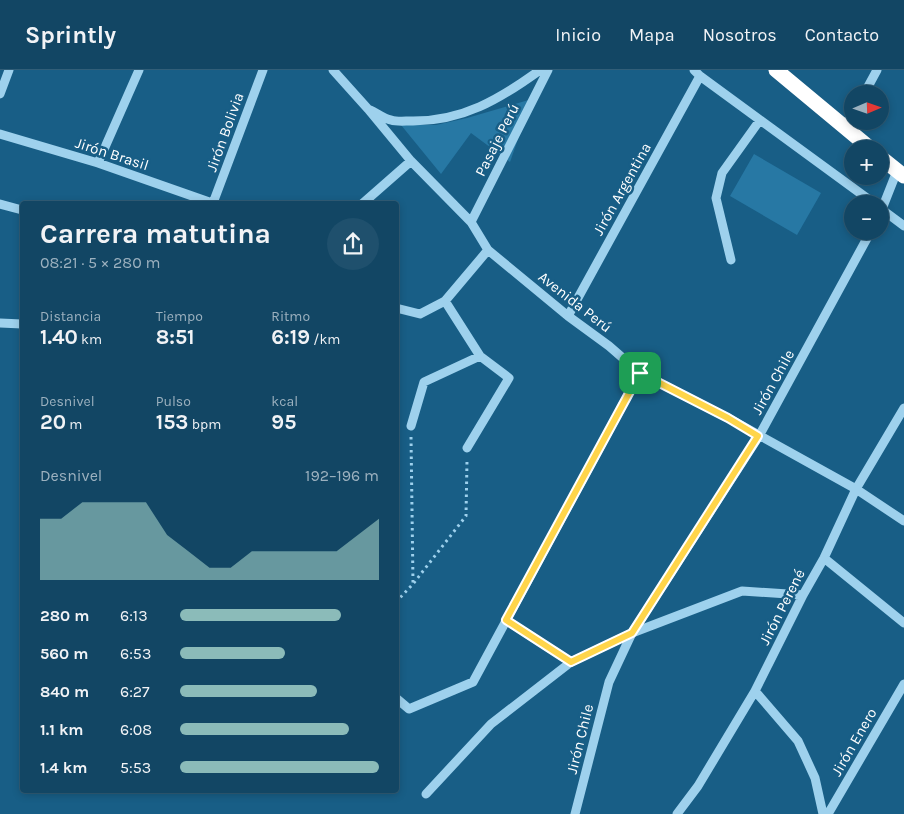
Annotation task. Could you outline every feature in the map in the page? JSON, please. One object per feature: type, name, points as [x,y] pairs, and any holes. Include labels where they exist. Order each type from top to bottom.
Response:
[{"type":"highway","points":[[776,70],[844,118]]},
{"type":"highway","points":[[856,130],[864,140]]},
{"type":"highway","points":[[889,165],[900,174]]},
{"type":"street","points":[[0,94],[9,70]]},
{"type":"street","points":[[98,163],[139,70]]},
{"type":"street","name":"Jirón Bolivia","points":[[215,201],[263,70]]},
{"type":"street","name":"Avenida Perú","points":[[333,70],[411,161],[471,222],[488,250],[640,373],[728,418],[856,489],[904,521]]},
{"type":"street","points":[[368,109],[392,120],[429,121],[448,117],[476,110],[510,91],[540,70]]},
{"type":"street","name":"Pasaje Perú","points":[[471,222],[548,70]]},
{"type":"street","points":[[869,85],[877,70]]},
{"type":"street","points":[[697,73],[863,195]]},
{"type":"street","name":"Jirón Argentina","points":[[568,316],[697,73]]},
{"type":"street","points":[[731,260],[716,198],[722,173],[760,120]]},
{"type":"street","name":"Jirón Brasil","points":[[0,134],[98,163],[208,201]]},
{"type":"street","points":[[365,201],[411,161]]},
{"type":"street","points":[[889,195],[900,174]]},
{"type":"street","points":[[0,204],[20,209]]},
{"type":"street","points":[[889,216],[904,226]]},
{"type":"street","name":"Jirón Chile","points":[[575,814],[609,682],[632,633],[758,436],[866,240]]},
{"type":"street","points":[[399,309],[420,314],[445,301],[488,250]]},
{"type":"street","points":[[445,301],[480,356],[509,378],[467,448]]},
{"type":"street","points":[[0,323],[20,324]]},
{"type":"street","points":[[411,426],[424,382],[480,356]]},
{"type":"street","points":[[399,701],[409,709],[473,682],[640,373]]},
{"type":"street","name":"Jirón Perené","points":[[676,814],[698,786],[755,691],[803,595],[824,558],[856,489],[904,408]]},
{"type":"street","points":[[824,558],[904,623]]},
{"type":"street","points":[[426,794],[491,724],[571,662],[632,633],[742,591],[803,595]]},
{"type":"street","points":[[506,620],[571,662]]},
{"type":"street","name":"Jirón Enero","points":[[828,814],[904,684]]},
{"type":"street","points":[[755,691],[798,741],[815,778],[823,814]]},
{"type":"path","points":[[411,426],[413,584]]},
{"type":"path","points":[[399,599],[413,584],[466,516],[467,448]]},
{"type":"shaded area","points":[[532,99],[510,162],[471,133],[441,174],[401,125],[436,125]]},
{"type":"shaded area","points":[[754,154],[821,193],[797,235],[730,196]]},
{"type":"route","points":[[640,373],[728,418],[758,436],[632,633],[571,662],[506,620],[640,373]]}]
